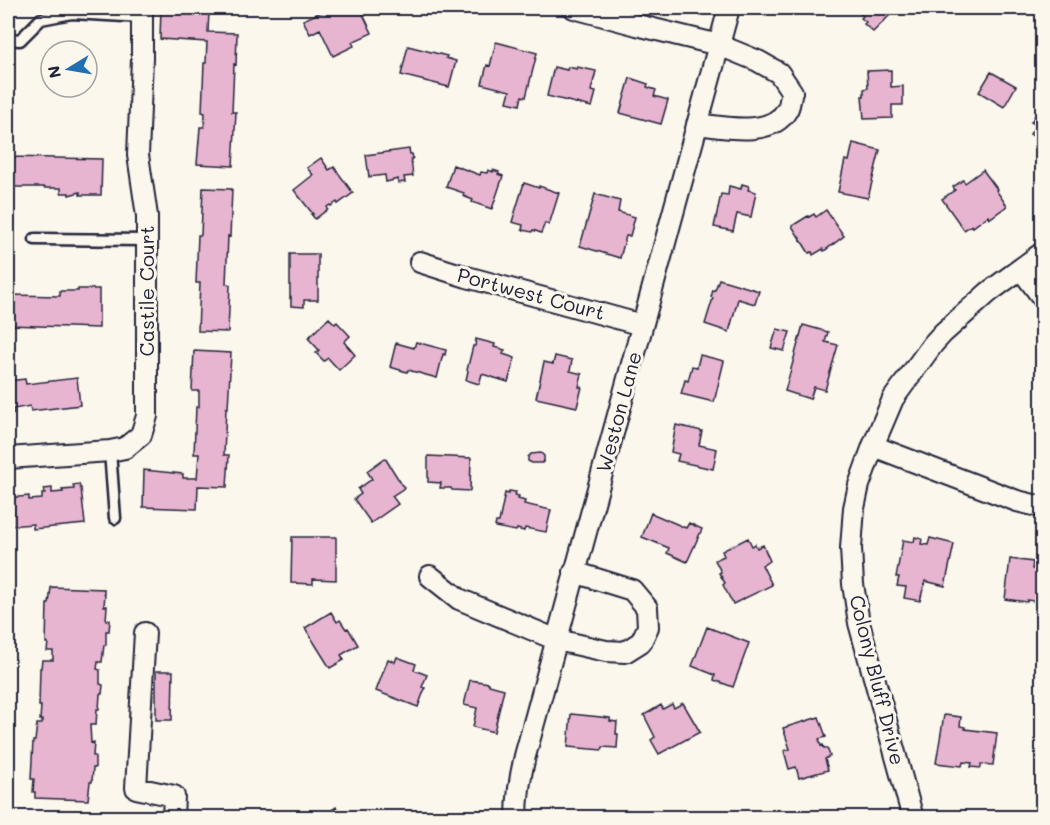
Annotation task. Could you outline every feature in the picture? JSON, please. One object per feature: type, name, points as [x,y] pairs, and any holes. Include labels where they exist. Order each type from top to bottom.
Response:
[{"type":"street","points":[[574,8],[719,45],[758,61],[779,73],[792,92],[788,110],[775,123],[752,128],[698,124]]},
{"type":"street","name":"Weston Lane","points":[[517,818],[519,787],[525,756],[729,8]]},
{"type":"street","name":"Castile Court","points":[[8,458],[125,448],[141,435],[147,416],[147,216],[138,154],[142,12]]},
{"type":"street","name":"Colony Bluff Drive","points":[[913,818],[859,623],[851,548],[854,508],[873,446],[901,386],[943,333],[989,292],[1042,254]]},
{"type":"street","name":"Portwest Court","points":[[420,262],[642,325]]},
{"type":"street","points":[[1021,268],[1042,297]]},
{"type":"street","points":[[873,446],[1017,501],[1042,507]]},
{"type":"street","points":[[430,576],[459,599],[556,640],[606,651],[625,652],[641,642],[648,627],[647,608],[632,590],[574,572]]},
{"type":"street","points":[[145,633],[136,788],[174,796],[173,818]]},
{"type":"lane","points":[[8,39],[20,40],[40,19],[72,13],[142,12]]},
{"type":"lane","points":[[35,239],[147,240]]},
{"type":"lane","points":[[110,451],[115,518]]},
{"type":"building","points":[[330,8],[360,8],[372,33],[352,42],[354,46],[333,56],[320,29],[310,34],[303,20]]},
{"type":"building","points":[[794,8],[815,8],[813,15]]},
{"type":"building","points":[[854,8],[897,8],[873,32],[864,24],[866,22],[861,18],[863,16]]},
{"type":"building","points":[[161,9],[209,11],[208,32],[237,33],[232,112],[236,112],[233,166],[197,164],[200,127],[204,127],[205,113],[202,112],[207,42],[160,39]]},
{"type":"building","points":[[496,42],[537,53],[526,97],[522,96],[520,105],[507,102],[510,91],[482,84],[487,65],[490,66]]},
{"type":"building","points":[[408,46],[447,56],[446,58],[456,61],[449,87],[401,75]]},
{"type":"building","points":[[554,67],[567,70],[568,67],[577,69],[577,67],[596,71],[591,91],[596,92],[592,107],[547,96]]},
{"type":"building","points":[[891,70],[891,87],[903,86],[903,105],[892,105],[892,118],[864,119],[862,96],[864,96],[864,89],[868,88],[867,71]]},
{"type":"building","points":[[991,72],[1016,86],[1004,107],[979,92]]},
{"type":"building","points":[[630,78],[648,84],[647,87],[656,90],[654,96],[668,100],[661,124],[620,113]]},
{"type":"building","points":[[1042,105],[1042,142],[1030,134],[1036,125],[1031,122]]},
{"type":"building","points":[[853,143],[880,150],[868,198],[838,192],[845,160],[849,161]]},
{"type":"building","points":[[409,149],[413,158],[411,159],[413,176],[404,177],[405,182],[398,183],[398,179],[386,182],[385,175],[369,177],[366,155]]},
{"type":"building","points":[[8,157],[102,159],[101,195],[80,195],[80,192],[69,195],[69,193],[61,193],[61,188],[8,187]]},
{"type":"building","points":[[321,158],[329,170],[334,167],[353,193],[338,204],[337,202],[327,207],[328,209],[315,219],[294,190],[313,175],[307,168]]},
{"type":"building","points":[[453,165],[480,175],[481,172],[487,173],[488,170],[493,172],[493,170],[503,176],[492,209],[472,202],[473,200],[463,196],[464,193],[446,187]]},
{"type":"building","points":[[983,170],[1007,206],[989,219],[988,216],[973,227],[972,225],[964,230],[942,199],[955,190],[953,187],[963,180],[965,183]]},
{"type":"building","points":[[524,183],[559,193],[549,225],[545,223],[541,233],[522,230],[523,225],[512,222]]},
{"type":"building","points":[[742,184],[749,186],[748,190],[756,192],[751,217],[737,214],[733,231],[714,227],[721,194],[728,195],[729,186],[741,189]]},
{"type":"building","points":[[203,188],[232,189],[226,284],[230,285],[228,332],[198,331],[200,283],[196,283]]},
{"type":"building","points":[[595,194],[620,201],[618,212],[635,217],[630,236],[626,236],[620,258],[580,246]]},
{"type":"building","points":[[826,210],[844,236],[824,251],[823,249],[813,255],[812,252],[809,253],[792,226],[808,216],[814,214],[816,217]]},
{"type":"building","points":[[290,254],[318,254],[318,300],[304,300],[304,307],[291,306]]},
{"type":"building","points":[[719,279],[759,291],[755,304],[738,299],[729,332],[705,324],[713,298],[711,297],[713,290]]},
{"type":"building","points":[[78,289],[99,289],[99,328],[8,325],[8,295],[60,296],[60,291],[78,291]]},
{"type":"building","points":[[329,318],[335,324],[337,322],[350,336],[344,342],[355,355],[339,370],[328,358],[324,361],[316,353],[319,350],[308,338]]},
{"type":"building","points":[[803,325],[828,332],[825,342],[838,345],[825,390],[814,387],[810,399],[785,391]]},
{"type":"building","points":[[777,329],[790,332],[784,351],[771,348]]},
{"type":"building","points":[[476,339],[495,344],[494,347],[505,350],[503,354],[515,358],[508,382],[482,374],[479,384],[466,380]]},
{"type":"building","points":[[416,342],[446,350],[437,378],[390,367],[396,343],[414,348]]},
{"type":"building","points":[[194,351],[231,353],[224,455],[229,455],[227,487],[198,486],[197,509],[143,507],[144,470],[183,474],[183,478],[197,478],[199,454],[194,454],[199,391],[192,391]]},
{"type":"building","points":[[700,355],[724,361],[714,402],[681,394],[692,366],[697,367]]},
{"type":"building","points":[[555,356],[572,360],[570,371],[582,374],[579,387],[582,387],[577,407],[536,398],[544,362],[553,364]]},
{"type":"building","points":[[77,378],[80,405],[31,411],[30,406],[13,409],[14,414],[8,414],[8,381],[25,379],[26,384]]},
{"type":"building","points":[[676,425],[702,431],[699,445],[717,449],[713,469],[677,461],[679,454],[671,452]]},
{"type":"building","points":[[541,453],[544,456],[542,463],[528,461],[531,454]]},
{"type":"building","points":[[428,456],[471,458],[470,491],[440,488],[441,483],[428,482]]},
{"type":"building","points":[[385,458],[404,488],[392,496],[398,504],[371,523],[354,499],[361,494],[358,489],[372,479],[367,471]]},
{"type":"building","points":[[79,484],[85,524],[33,529],[33,524],[8,526],[8,498],[29,496],[29,500],[42,499],[42,494],[45,494],[44,489],[52,488],[52,493],[63,492],[62,490],[74,489],[73,485]]},
{"type":"building","points":[[509,491],[516,492],[518,499],[525,501],[524,504],[551,510],[546,532],[525,528],[524,531],[517,529],[516,531],[495,527],[496,522],[499,522],[505,493],[509,494]]},
{"type":"building","points":[[651,513],[686,528],[689,523],[702,529],[687,562],[667,553],[669,548],[642,537]]},
{"type":"building","points":[[292,537],[336,537],[336,580],[313,579],[313,584],[291,583]]},
{"type":"building","points":[[915,537],[922,539],[921,544],[928,545],[930,538],[954,544],[945,586],[925,581],[920,601],[904,598],[906,587],[897,586],[899,577],[896,577],[903,540],[914,542]]},
{"type":"building","points":[[748,538],[752,546],[755,544],[757,548],[763,545],[770,561],[762,565],[772,585],[733,604],[723,585],[725,583],[715,560],[724,556],[722,551]]},
{"type":"building","points":[[1010,559],[1033,562],[1032,569],[1042,571],[1042,602],[1005,599]]},
{"type":"building","points":[[51,587],[104,589],[104,606],[107,606],[106,620],[110,620],[109,631],[106,631],[102,662],[98,662],[97,669],[100,670],[100,684],[103,685],[102,694],[100,694],[99,709],[97,709],[96,725],[90,725],[91,743],[94,742],[95,768],[93,768],[88,800],[35,798],[35,792],[33,792],[34,779],[31,779],[33,741],[35,741],[37,724],[42,724],[41,706],[39,706],[40,668],[42,660],[53,660],[53,651],[47,651],[48,643],[46,643],[47,604],[49,604]]},
{"type":"building","points":[[331,612],[337,622],[340,620],[346,629],[348,628],[358,645],[341,655],[344,660],[330,668],[305,628]]},
{"type":"building","points":[[707,627],[749,643],[733,687],[714,680],[715,675],[692,666]]},
{"type":"building","points":[[397,657],[416,664],[414,670],[427,675],[418,707],[376,691],[388,659],[395,662]]},
{"type":"building","points":[[156,671],[173,671],[172,720],[156,720]]},
{"type":"building","points":[[470,680],[489,683],[489,685],[504,689],[494,732],[473,727],[477,708],[464,705]]},
{"type":"building","points":[[683,703],[700,732],[659,754],[651,740],[655,737],[644,715],[661,705],[663,709],[672,704],[674,708]]},
{"type":"building","points":[[571,714],[610,718],[610,721],[617,722],[617,748],[603,747],[602,750],[568,747]]},
{"type":"building","points":[[944,715],[961,717],[960,726],[965,729],[997,733],[993,765],[981,764],[981,768],[971,767],[972,763],[963,762],[962,766],[936,763]]},
{"type":"building","points":[[819,717],[826,737],[819,739],[821,746],[827,748],[830,756],[825,759],[828,770],[799,778],[796,767],[789,769],[784,751],[790,749],[783,728]]},
{"type":"building","points":[[336,807],[343,818],[320,818]]}]
